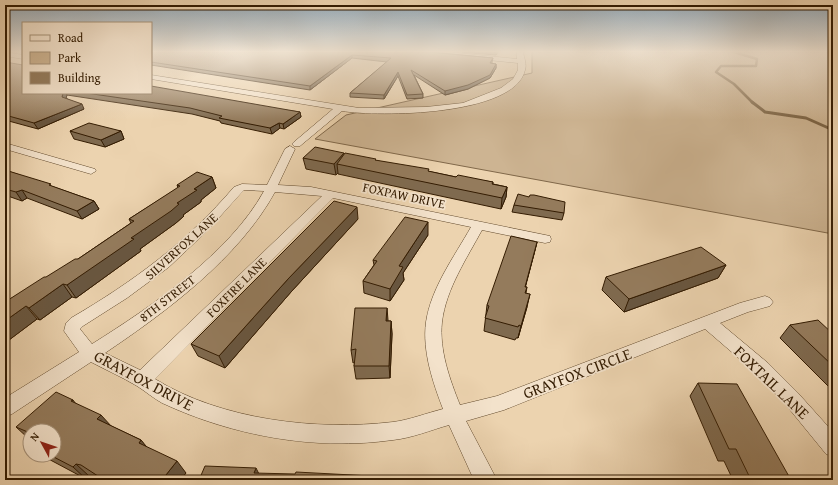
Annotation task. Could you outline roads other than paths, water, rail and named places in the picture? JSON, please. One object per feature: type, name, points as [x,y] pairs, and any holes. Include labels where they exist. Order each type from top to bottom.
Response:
[{"type":"street","points":[[152,77],[360,111],[395,112],[464,105],[495,95],[511,85],[519,75]]},
{"type":"street","name":"8TH STREET","points":[[5,408],[90,353],[158,306],[195,277],[250,220],[271,188],[294,147],[340,108]]},
{"type":"street","points":[[5,146],[91,171]]},
{"type":"street","name":"SILVERFOX LANE","points":[[103,307],[131,290],[178,252],[220,212],[238,189],[242,187],[256,187]]},
{"type":"street","name":"FOXPAW DRIVE","points":[[256,187],[311,190],[545,240]]},
{"type":"street","name":"FOXFIRE LANE","points":[[142,380],[330,194]]},
{"type":"street","points":[[478,225],[443,291],[434,323],[434,344],[444,386],[455,416],[473,459],[486,480]]},
{"type":"street","name":"GRAYFOX CIRCLE","points":[[455,416],[497,404],[745,307],[766,302]]},
{"type":"street","name":"GRAYFOX DRIVE","points":[[103,307],[72,327],[72,331],[90,353],[142,380],[167,396],[198,409],[255,425],[289,431],[328,435],[394,431],[455,416]]},
{"type":"street","name":"FOXTAIL LANE","points":[[707,322],[762,368],[792,399],[833,447]]},
{"type":"waterway","points":[[720,75],[734,84],[752,102]]},
{"type":"waterway","points":[[752,102],[765,112],[806,118],[833,130]]}]
